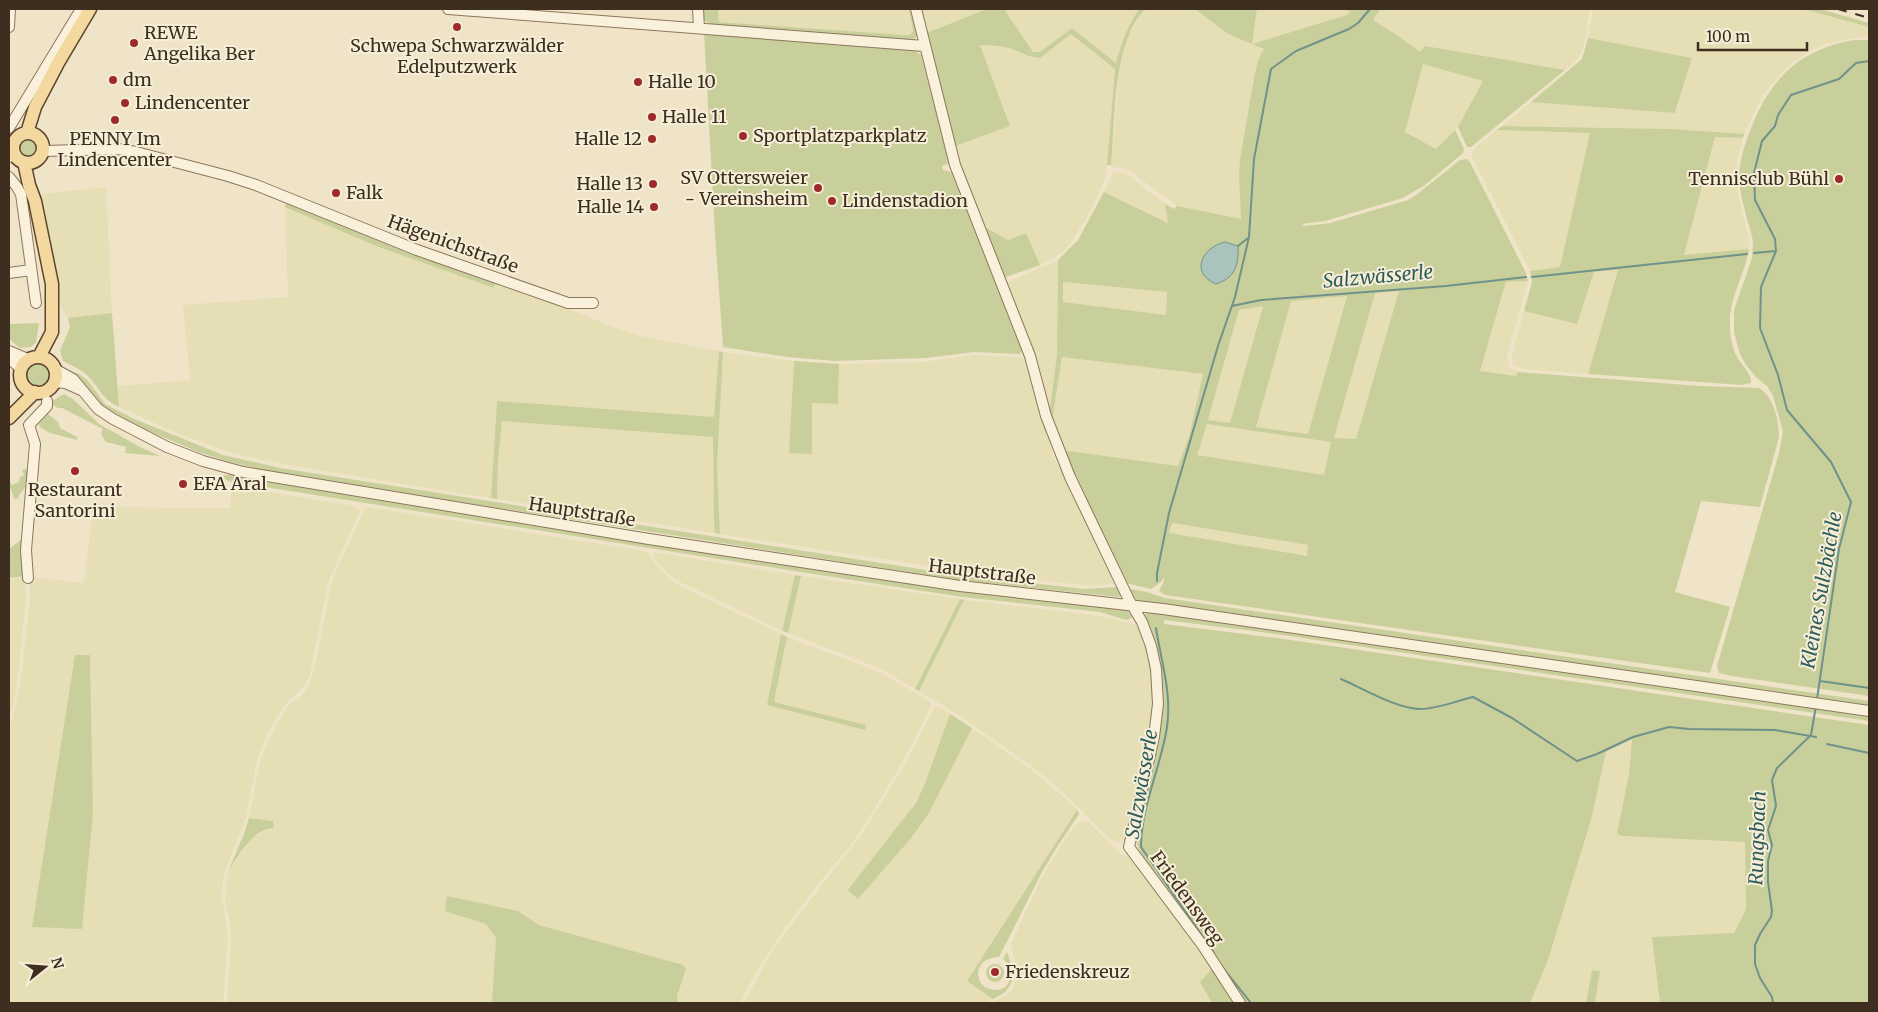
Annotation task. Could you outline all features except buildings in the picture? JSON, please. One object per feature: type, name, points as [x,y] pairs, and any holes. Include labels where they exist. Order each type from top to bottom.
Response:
[{"type":"main road","points":[[25,157],[42,144],[33,135],[35,107],[90,9]]},
{"type":"main road","points":[[73,39],[97,9]]},
{"type":"main road","points":[[33,135],[17,138],[13,148],[25,157],[35,201],[52,284],[53,341],[41,366],[21,381],[29,389],[45,391],[41,366]]},
{"type":"main road","points":[[11,416],[29,389]]},
{"type":"street","points":[[9,27],[10,9]]},
{"type":"street","points":[[9,128],[81,9]]},
{"type":"street","points":[[448,9],[924,46]]},
{"type":"street","points":[[698,9],[699,28]]},
{"type":"street","name":"Friedensweg","points":[[916,9],[955,165],[1030,356],[1049,424],[1070,477],[1142,622],[1151,646],[1156,669],[1158,704],[1152,746],[1129,848],[1204,946],[1240,1003]]},
{"type":"street","name":"Hägenichstraße","points":[[25,157],[118,148],[205,169],[256,185],[417,250],[568,303],[593,303]]},
{"type":"street","points":[[9,177],[21,194],[36,303]]},
{"type":"street","points":[[9,273],[32,270]]},
{"type":"street","name":"Hauptstraße","points":[[9,351],[41,366],[65,384],[82,390],[104,414],[167,447],[213,464],[243,472],[688,545],[960,586],[1132,605],[1869,711]]},
{"type":"street","name":"Hauptstraße","points":[[9,358],[41,366]]},
{"type":"street","points":[[28,578],[26,550],[35,444],[29,425],[47,406],[47,401]]},
{"type":"shaded area","points":[[718,9],[909,9],[913,31],[910,35],[904,35],[718,22]]},
{"type":"shaded area","points":[[918,9],[987,9],[924,34]]},
{"type":"shaded area","points":[[1004,9],[1139,9],[1122,42],[1116,63],[1072,28],[1040,52],[1033,52]]},
{"type":"shaded area","points":[[1145,9],[1195,9],[1228,34],[1252,43],[1257,9],[1345,9],[1350,12],[1347,15],[1253,44],[1265,49],[1258,60],[1240,159],[1241,220],[1177,206],[1127,169],[1111,165],[1119,72],[1129,33]]},
{"type":"shaded area","points":[[1380,9],[1590,9],[1584,44],[1580,55],[1565,70],[1425,46],[1420,53],[1397,35],[1373,20]]},
{"type":"shaded area","points":[[1593,9],[1803,9],[1869,27],[1869,37],[1828,43],[1813,49],[1790,64],[1763,94],[1744,134],[1672,129],[1502,126],[1531,102],[1676,113],[1692,58],[1588,38]]},
{"type":"shaded area","points":[[1071,34],[1115,69],[1107,165],[1105,178],[1092,208],[1071,243],[1060,254],[1040,265],[1026,233],[1008,241],[981,225],[952,147],[1010,126],[980,45],[1010,48],[1035,58]]},
{"type":"shaded area","points":[[1423,64],[1483,81],[1460,125],[1436,149],[1405,132]]},
{"type":"shaded area","points":[[1497,130],[1590,133],[1560,267],[1530,271],[1471,155],[1475,148]]},
{"type":"shaded area","points":[[1715,137],[1743,138],[1737,160],[1737,190],[1748,235],[1749,249],[1684,256]]},
{"type":"shaded area","points":[[1115,172],[1124,173],[1131,177],[1165,204],[1169,223],[1104,192]]},
{"type":"shaded area","points":[[106,187],[112,313],[68,318],[58,304],[57,275],[42,194]]},
{"type":"shaded area","points":[[285,207],[376,246],[494,288],[496,280],[611,326],[644,337],[719,351],[714,417],[497,401],[491,498],[305,468],[235,454],[181,435],[119,407],[118,386],[190,380],[183,305],[288,297]]},
{"type":"shaded area","points":[[1058,260],[1057,354],[1050,408],[1047,413],[1005,286],[1008,282]]},
{"type":"shaded area","points":[[1618,270],[1588,374],[1522,369],[1513,364],[1512,356],[1524,311],[1577,323],[1594,272]]},
{"type":"shaded area","points":[[1507,281],[1528,281],[1507,356],[1509,367],[1518,372],[1517,376],[1480,371]]},
{"type":"shaded area","points":[[1063,282],[1167,292],[1166,315],[1062,302]]},
{"type":"shaded area","points":[[1399,291],[1356,440],[1334,438],[1375,293]]},
{"type":"shaded area","points":[[1347,295],[1308,434],[1255,427],[1291,300]]},
{"type":"shaded area","points":[[1263,305],[1230,424],[1208,420],[1239,310]]},
{"type":"shaded area","points":[[723,352],[794,361],[789,453],[811,453],[812,403],[838,404],[839,364],[923,362],[972,355],[1018,357],[1024,359],[1027,361],[1053,455],[1115,584],[1091,586],[968,572],[720,534],[717,467]]},
{"type":"shaded area","points":[[1062,357],[1203,374],[1189,437],[1178,466],[1061,450],[1054,431],[1053,415]]},
{"type":"shaded area","points":[[502,421],[713,437],[715,533],[497,499],[498,459]]},
{"type":"shaded area","points":[[1206,424],[1331,442],[1324,475],[1197,455]]},
{"type":"shaded area","points":[[232,486],[356,506],[360,511],[328,582],[310,675],[306,684],[285,705],[266,736],[256,764],[246,817],[225,871],[221,892],[228,936],[223,1003],[9,1003],[9,728],[20,686],[30,601],[30,577],[84,583],[93,507],[230,508]],"holes":[[[75,655],[90,655],[93,813],[82,928],[32,927]]]},
{"type":"shaded area","points":[[365,508],[644,551],[665,575],[678,585],[781,634],[768,705],[847,726],[866,725],[774,702],[787,637],[880,672],[930,702],[931,706],[902,763],[868,819],[850,846],[818,884],[780,935],[756,972],[740,1003],[678,1003],[677,996],[686,969],[539,925],[518,911],[447,896],[446,911],[486,924],[496,938],[492,1003],[227,1003],[231,937],[230,921],[225,900],[229,869],[250,840],[273,821],[249,818],[259,766],[265,748],[288,706],[303,694],[309,685],[315,667],[334,576]]},
{"type":"shaded area","points":[[1171,523],[1308,545],[1307,557],[1168,533]]},
{"type":"shaded area","points":[[653,552],[795,575],[782,631],[680,582],[667,573],[654,558]]},
{"type":"shaded area","points":[[801,576],[960,599],[915,689],[879,668],[788,633]]},
{"type":"shaded area","points":[[24,577],[26,598],[18,676],[9,719],[9,579]]},
{"type":"shaded area","points":[[964,600],[1101,616],[1139,626],[1153,666],[1154,721],[1127,839],[1116,842],[1109,838],[1060,789],[1030,765],[960,716],[919,691]]},
{"type":"shaded area","points":[[938,706],[950,714],[924,786],[858,899],[912,837],[929,813],[972,728],[1036,773],[1077,810],[967,981],[993,999],[987,1003],[744,1003],[771,953],[864,831],[908,759],[934,708]]},
{"type":"shaded area","points":[[1632,739],[1623,836],[1745,841],[1746,909],[1734,933],[1652,937],[1660,1003],[1595,1003],[1600,971],[1592,970],[1586,1003],[1530,1003],[1548,960],[1591,820],[1606,752]]},
{"type":"shaded area","points":[[1081,821],[1089,823],[1121,854],[1131,858],[1214,966],[1200,982],[1212,1003],[992,1003],[1012,990],[1017,971],[1011,944],[1040,881],[1063,842]]},
{"type":"green space","points":[[702,9],[718,9],[719,22],[910,35],[913,31],[909,9],[914,9],[918,35],[912,41],[715,26],[705,21]]},
{"type":"green space","points":[[987,9],[1004,9],[1033,52],[1040,52],[1072,28],[1116,63],[1131,22],[1139,9],[1145,9],[1130,31],[1120,66],[1117,82],[1111,165],[1107,165],[1115,69],[1071,34],[1040,58],[1028,56],[1009,48],[980,45],[1010,126],[952,147],[924,34]]},
{"type":"green space","points":[[1195,9],[1257,9],[1252,44],[1228,34]]},
{"type":"green space","points":[[1345,9],[1380,9],[1373,20],[1420,52],[1425,46],[1565,70],[1471,147],[1467,147],[1458,127],[1483,81],[1423,64],[1405,132],[1436,149],[1455,130],[1464,149],[1463,153],[1425,185],[1403,198],[1325,221],[1302,224],[1305,226],[1330,223],[1408,200],[1460,160],[1467,159],[1526,273],[1528,281],[1506,282],[1480,371],[1516,376],[1518,372],[1700,386],[1759,388],[1764,392],[1775,410],[1779,437],[1760,507],[1701,501],[1675,592],[1730,607],[1710,673],[1165,595],[1159,591],[1164,578],[1151,589],[1126,583],[1061,450],[1178,466],[1189,437],[1203,374],[1062,357],[1053,415],[1054,430],[1047,413],[1050,408],[1057,354],[1058,260],[1078,240],[1104,192],[1168,223],[1165,204],[1174,209],[1177,206],[1241,219],[1240,159],[1254,78],[1258,60],[1264,49],[1252,44],[1347,15],[1350,12]],"holes":[[[1063,282],[1167,292],[1166,315],[1063,302]],[[1399,291],[1356,439],[1334,438],[1375,293]],[[1347,296],[1308,434],[1256,427],[1291,301]],[[1263,306],[1230,423],[1208,420],[1239,310]],[[1207,424],[1331,442],[1324,475],[1197,455]],[[1172,523],[1308,545],[1307,556],[1169,533]]]},
{"type":"green space","points":[[1803,9],[1820,9],[1869,23],[1869,27]]},
{"type":"green space","name":"Lindenstadion","points":[[704,32],[910,48],[921,55],[949,162],[942,166],[943,170],[951,172],[1023,349],[1020,354],[974,352],[926,358],[835,361],[787,357],[723,347]]},
{"type":"green space","points":[[1588,38],[1692,58],[1675,113],[1531,102],[1582,59]]},
{"type":"green space","points":[[1854,40],[1869,40],[1869,696],[1732,676],[1719,673],[1717,666],[1779,453],[1783,431],[1773,396],[1767,386],[1746,365],[1740,354],[1734,332],[1734,310],[1752,258],[1753,241],[1740,191],[1739,174],[1742,155],[1760,109],[1779,80],[1804,58],[1819,50]]},
{"type":"green space","points":[[1502,126],[1672,129],[1744,134],[1743,138],[1715,137],[1684,255],[1749,249],[1734,297],[1730,327],[1735,353],[1751,379],[1751,383],[1742,385],[1588,374],[1618,270],[1594,272],[1577,324],[1524,311],[1532,282],[1530,271],[1560,267],[1590,133],[1497,130]]},
{"type":"green space","points":[[28,137],[36,140],[39,148],[36,156],[28,159],[20,156],[17,148],[20,140]]},
{"type":"green space","points":[[286,201],[496,280],[494,288],[376,246],[285,207]]},
{"type":"green space","points":[[981,225],[1008,240],[1026,233],[1040,265],[1003,278]]},
{"type":"green space","points":[[112,313],[119,407],[105,397],[79,369],[63,361],[60,351],[70,327],[68,318]]},
{"type":"green space","points":[[39,323],[36,342],[31,347],[20,348],[9,339],[9,324]]},
{"type":"green space","points":[[719,351],[723,352],[717,467],[720,534],[715,533],[714,520],[713,437],[502,421],[498,459],[497,499],[491,498],[497,401],[714,417]]},
{"type":"green space","points":[[37,361],[47,365],[51,375],[47,385],[37,389],[27,385],[23,375],[27,365]]},
{"type":"green space","points":[[794,361],[839,364],[838,404],[812,403],[812,454],[789,453]]},
{"type":"green space","points":[[71,371],[81,375],[88,381],[105,404],[132,418],[223,455],[280,468],[944,573],[1084,589],[1118,587],[1122,593],[1119,597],[959,580],[280,474],[201,453],[146,430],[100,405],[69,373]]},
{"type":"green space","points":[[64,394],[73,399],[99,424],[160,456],[125,453],[126,447],[106,442],[101,434],[103,429],[53,405],[52,401]]},
{"type":"green space","points":[[48,414],[58,422],[60,428],[77,437],[77,440],[50,433],[40,427],[39,424]]},
{"type":"green space","points":[[28,468],[26,486],[19,495],[19,498],[14,499],[11,489],[9,489],[9,481],[12,485],[19,482],[20,477],[24,475],[22,470]]},
{"type":"green space","points":[[233,474],[1123,608],[1132,617],[1126,620],[1100,612],[962,597],[233,482],[221,476]]},
{"type":"green space","points":[[23,538],[25,576],[9,578],[9,549]]},
{"type":"green space","points":[[795,575],[801,576],[788,633],[782,631]]},
{"type":"green space","points":[[1129,590],[1165,598],[1869,701],[1869,705],[1194,608],[1140,602],[1130,595]]},
{"type":"green space","points":[[960,599],[964,600],[919,691],[915,689]]},
{"type":"green space","points":[[1146,613],[1163,613],[1869,716],[1869,721],[1254,631],[1164,620],[1164,624],[1277,638],[1869,725],[1869,1003],[1660,1003],[1652,937],[1734,933],[1746,909],[1745,842],[1623,836],[1617,834],[1629,774],[1632,739],[1606,752],[1591,820],[1548,960],[1530,1003],[1243,1003],[1142,857],[1135,838],[1161,702],[1144,617]]},
{"type":"green space","points":[[781,634],[787,637],[774,702],[866,725],[865,730],[767,705]]},
{"type":"green space","points":[[75,655],[90,655],[93,813],[82,929],[32,927]]},
{"type":"green space","points":[[950,714],[972,728],[929,813],[912,837],[858,899],[848,890],[915,804],[924,786]]},
{"type":"green space","points":[[1077,810],[1079,814],[1042,872],[999,957],[990,958],[983,962],[980,967],[979,979],[987,988],[994,990],[1005,987],[1010,978],[1009,968],[1003,959],[1007,952],[1012,967],[1012,980],[1001,995],[993,999],[967,981]]},
{"type":"green space","points":[[249,818],[273,821],[274,828],[266,829],[253,837],[229,869],[244,834]]},
{"type":"green space","points":[[447,896],[518,911],[539,925],[683,965],[686,969],[677,996],[678,1003],[492,1003],[496,938],[486,924],[445,911]]},
{"type":"green space","points":[[995,964],[1001,967],[1004,973],[1001,979],[995,982],[989,979],[986,973],[989,967]]},
{"type":"green space","points":[[1214,966],[1236,1003],[1212,1003],[1200,982]]},
{"type":"green space","points":[[1592,970],[1600,971],[1595,1003],[1586,1003]]},
{"type":"water","points":[[1225,242],[1238,246],[1238,259],[1232,274],[1216,284],[1203,274],[1202,261],[1210,250]]},
{"type":"waterway","name":"Salzwässerle","points":[[1157,581],[1169,513],[1218,346],[1235,297],[1249,237],[1254,159],[1271,69],[1296,51],[1349,29],[1358,23],[1370,9]]},
{"type":"waterway","name":"Kleines Sulzbächle","points":[[1817,699],[1839,549],[1851,502],[1831,462],[1787,410],[1778,375],[1760,328],[1761,287],[1776,251],[1775,239],[1755,200],[1754,173],[1762,141],[1775,126],[1778,115],[1791,95],[1839,79],[1856,63],[1869,61]]},
{"type":"waterway","name":"Salzwässerle","points":[[1238,246],[1248,238]]},
{"type":"waterway","name":"Salzwässerle","points":[[1754,253],[1776,251]]},
{"type":"waterway","name":"Salzwässerle","points":[[1532,277],[1747,254]]},
{"type":"waterway","name":"Salzwässerle","points":[[1232,306],[1261,300],[1446,286],[1526,277]]},
{"type":"waterway","name":"Salzwässerle","points":[[1156,628],[1167,689],[1168,714],[1164,742],[1144,817],[1141,847],[1214,953]]},
{"type":"waterway","points":[[1341,679],[1390,702],[1411,708],[1433,708],[1473,697],[1512,718],[1577,761],[1633,737],[1669,727],[1775,730],[1816,737]]},
{"type":"waterway","points":[[1820,681],[1869,688]]},
{"type":"waterway","name":"Rungsbach","points":[[1773,1003],[1772,997],[1760,978],[1755,964],[1755,945],[1771,917],[1772,911],[1768,882],[1768,861],[1772,845],[1768,830],[1776,806],[1772,780],[1777,768],[1811,735],[1816,706]]},
{"type":"waterway","points":[[1827,744],[1869,753]]},
{"type":"waterway","name":"Salzwässerle","points":[[1223,968],[1251,1003]]},
{"type":"railway","points":[[1838,9],[1869,18]]},
{"type":"place","name":"Schwepa Schwarzwälder Edelputzwerk","points":[[457,27]]},
{"type":"place","name":"REWE Angelika Ber","points":[[134,43]]},
{"type":"place","name":"dm","points":[[113,80]]},
{"type":"place","name":"Halle 10","points":[[638,82]]},
{"type":"place","name":"Lindencenter","points":[[125,103]]},
{"type":"place","name":"Halle 11","points":[[652,117]]},
{"type":"place","name":"PENNY Im Lindencenter","points":[[115,120]]},
{"type":"place","name":"Sportplatzparkplatz","points":[[743,136]]},
{"type":"place","name":"Halle 12","points":[[652,139]]},
{"type":"place","name":"Tennisclub Bühl","points":[[1839,179]]},
{"type":"place","name":"Halle 13","points":[[653,184]]},
{"type":"place","name":"SV Ottersweier - Vereinsheim","points":[[818,188]]},
{"type":"place","name":"Falk","points":[[336,193]]},
{"type":"place","name":"Lindenstadion","points":[[832,201]]},
{"type":"place","name":"Halle 14","points":[[654,207]]},
{"type":"place","name":"Restaurant Santorini","points":[[75,471]]},
{"type":"place","name":"EFA Aral","points":[[183,484]]},
{"type":"place","name":"Friedenskreuz","points":[[995,972]]}]
